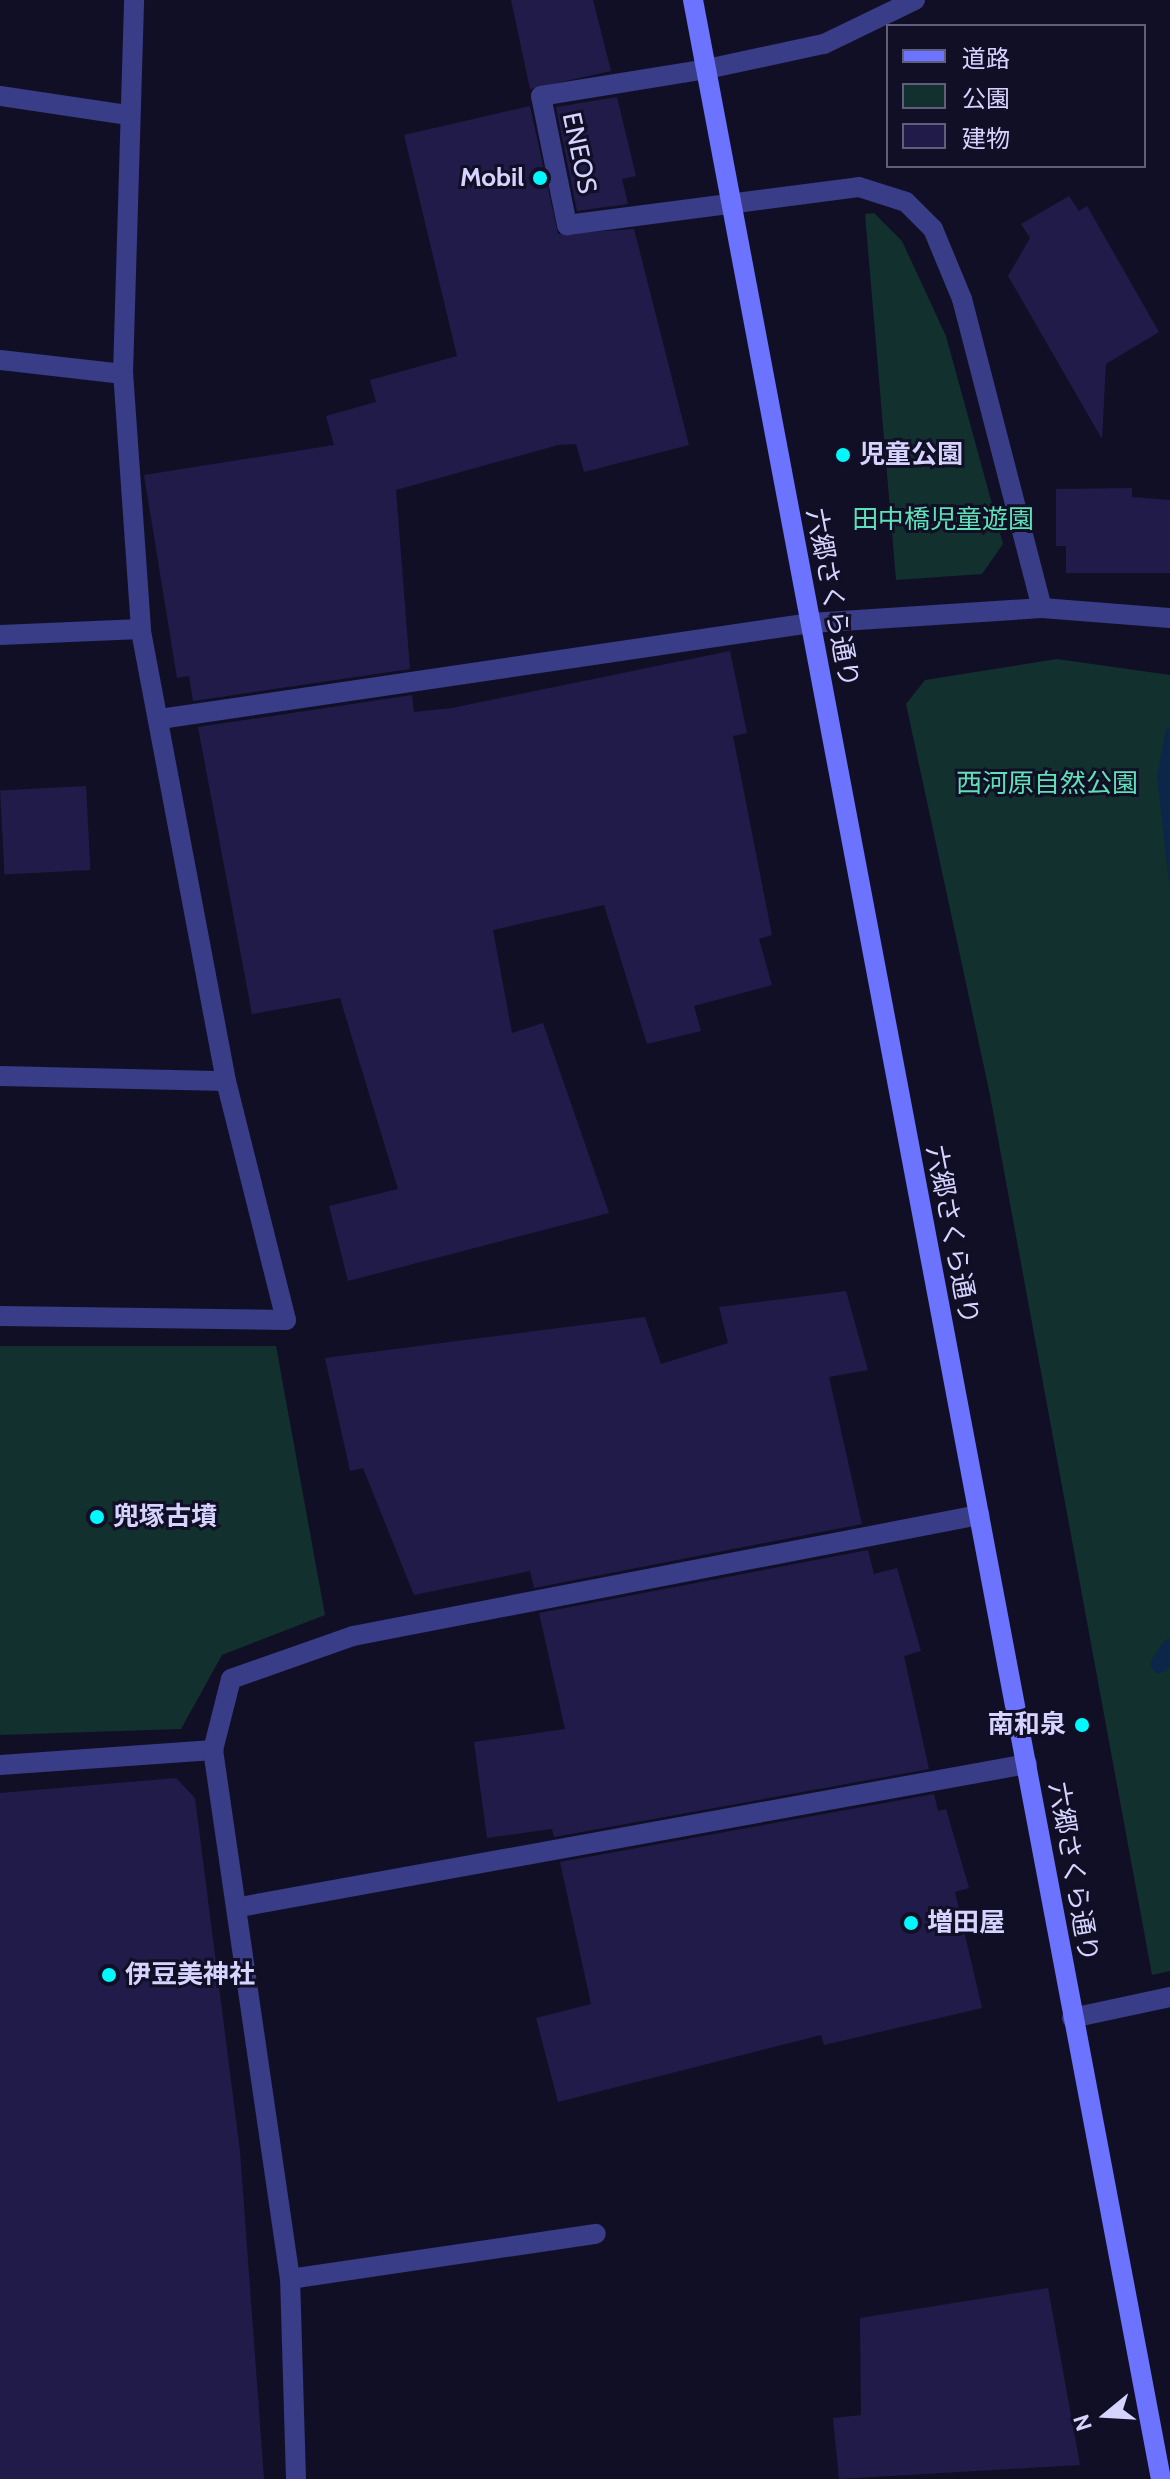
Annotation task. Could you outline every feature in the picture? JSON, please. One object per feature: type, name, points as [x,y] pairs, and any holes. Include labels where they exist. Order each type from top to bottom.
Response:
[{"type":"main road","name":"六郷さくら通り","points":[[693,0],[1161,2479]]},
{"type":"street","points":[[0,1316],[286,1320],[226,1081],[141,629],[123,374],[127,115],[134,0]]},
{"type":"street","points":[[707,69],[824,44],[915,0]]},
{"type":"street","name":"ENEOS","points":[[707,69],[541,96],[567,225],[730,201]]},
{"type":"street","points":[[0,96],[127,115]]},
{"type":"street","points":[[730,201],[859,187],[906,202],[933,229],[962,299],[1042,608]]},
{"type":"street","points":[[0,360],[123,374]]},
{"type":"street","points":[[160,719],[811,623],[1042,608],[1170,618]]},
{"type":"street","points":[[0,635],[141,629]]},
{"type":"street","points":[[0,1076],[226,1081]]},
{"type":"street","points":[[296,2479],[290,2279],[240,1907],[213,1750],[231,1679],[353,1636],[979,1515]]},
{"type":"street","points":[[0,1765],[213,1750]]},
{"type":"street","points":[[240,1907],[1027,1764]]},
{"type":"street","points":[[1072,2018],[1170,1997]]},
{"type":"street","points":[[290,2279],[596,2234]]},
{"type":"green space","name":"田中橋児童遊園","points":[[874,213],[902,241],[946,336],[1003,544],[982,574],[896,580],[865,214]]},
{"type":"green space","name":"西河原自然公園","points":[[1057,659],[1170,675],[1170,1971],[1152,1975],[990,1095],[906,704],[925,680]]},
{"type":"green space","points":[[0,1346],[276,1346],[325,1615],[222,1655],[181,1729],[0,1735]]},
{"type":"water","points":[[1166,729],[1170,729],[1170,892],[1157,776]]},
{"type":"building","points":[[511,0],[593,0],[611,71],[530,89]]},
{"type":"building","points":[[617,97],[636,176],[622,179],[628,204],[577,211],[556,107]]},
{"type":"building","points":[[530,106],[558,234],[634,229],[689,445],[584,472],[576,444],[558,445],[396,490],[410,669],[193,701],[189,676],[177,678],[144,475],[334,445],[326,416],[376,402],[370,380],[457,356],[404,135]]},
{"type":"building","points":[[1069,196],[1079,211],[1087,206],[1159,332],[1106,364],[1102,439],[1008,276],[1030,238],[1021,224]]},
{"type":"building","points":[[1132,488],[1132,497],[1170,500],[1170,573],[1066,573],[1066,546],[1056,546],[1056,489]]},
{"type":"building","points":[[730,651],[747,733],[733,736],[772,935],[759,939],[772,985],[694,1006],[701,1031],[647,1044],[604,905],[493,930],[512,1033],[543,1023],[609,1213],[348,1281],[329,1206],[398,1189],[340,998],[252,1014],[198,727],[412,695],[414,712],[452,708]]},
{"type":"building","points":[[86,786],[90,870],[5,874],[0,791]]},
{"type":"building","points":[[846,1291],[868,1370],[829,1377],[862,1524],[534,1588],[530,1571],[414,1595],[363,1468],[350,1471],[325,1358],[645,1317],[661,1364],[728,1343],[719,1307]]},
{"type":"building","points":[[868,1550],[874,1574],[897,1568],[921,1651],[904,1656],[929,1769],[554,1837],[552,1829],[487,1838],[474,1742],[565,1729],[539,1613]]},
{"type":"building","name":"伊豆美神社","points":[[176,1778],[195,1798],[240,2151],[264,2479],[0,2479],[0,1793]]},
{"type":"building","points":[[934,1794],[938,1811],[946,1809],[969,1888],[955,1892],[982,2008],[824,2045],[821,2035],[558,2102],[536,2018],[591,2004],[560,1862]]},
{"type":"building","points":[[1048,2288],[1080,2465],[839,2479],[833,2418],[861,2415],[860,2318]]},
{"type":"waterway","points":[[1160,1664],[1170,1648]]},
{"type":"place","name":"Mobil","points":[[540,178]]},
{"type":"place","name":"児童公園","points":[[843,455]]},
{"type":"place","name":"兜塚古墳","points":[[97,1517]]},
{"type":"place","name":"南和泉","points":[[1082,1725]]},
{"type":"place","name":"増田屋","points":[[911,1923]]},
{"type":"place","name":"伊豆美神社","points":[[109,1975]]}]
